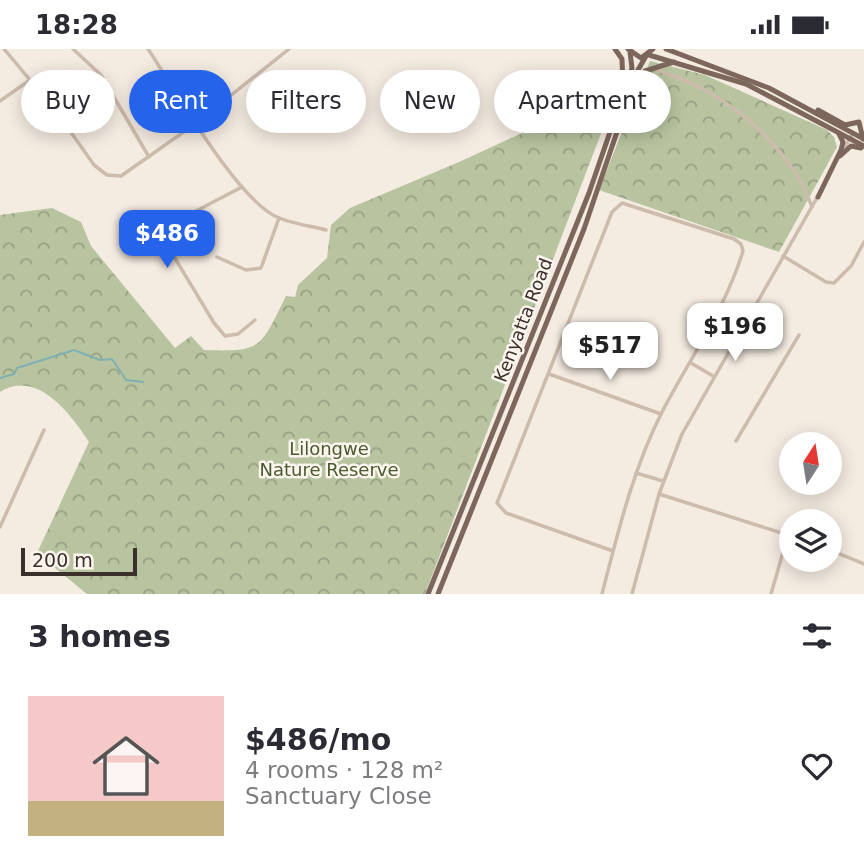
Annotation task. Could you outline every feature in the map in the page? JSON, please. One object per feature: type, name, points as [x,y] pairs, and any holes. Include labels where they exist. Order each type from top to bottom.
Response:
[{"type":"main road","points":[[615,49],[622,59],[624,70]]},
{"type":"main road","points":[[666,49],[752,80],[845,125],[859,122],[864,139]]},
{"type":"main road","points":[[629,50],[638,58],[649,53],[767,93],[834,130],[864,139]]},
{"type":"main road","name":"Kenyatta Road","points":[[629,50],[631,70]]},
{"type":"main road","name":"Kenyatta Road","points":[[641,70],[649,53]]},
{"type":"main road","points":[[649,70],[677,61]]},
{"type":"main road","points":[[798,103],[852,136],[864,148]]},
{"type":"main road","points":[[818,197],[842,147],[841,136],[834,130]]},
{"type":"main road","name":"Kenyatta Road","points":[[428,594],[589,193],[609,133]]},
{"type":"main road","name":"Kenyatta Road","points":[[438,594],[584,229],[616,133]]},
{"type":"main road","points":[[838,159],[851,146],[864,148]]},
{"type":"street","points":[[4,49],[22,70]]},
{"type":"street","points":[[73,49],[101,75],[149,157]]},
{"type":"street","points":[[148,49],[161,70]]},
{"type":"street","points":[[232,94],[289,49]]},
{"type":"street","points":[[652,68],[705,90],[763,133],[779,149],[805,187],[812,207]]},
{"type":"street","points":[[0,101],[21,86]]},
{"type":"street","points":[[70,133],[94,165],[107,175],[129,173],[182,133]]},
{"type":"street","points":[[202,133],[242,187],[279,218],[327,230]]},
{"type":"street","points":[[632,594],[663,481],[682,434],[852,136]]},
{"type":"street","points":[[242,187],[175,222],[167,232],[167,245],[214,323],[225,336],[233,337],[255,320]]},
{"type":"street","points":[[602,594],[636,473],[662,414],[725,302],[742,246],[734,239],[622,203],[612,212],[498,506],[506,513],[613,551]]},
{"type":"street","points":[[217,257],[246,270],[259,269],[265,262],[279,218]]},
{"type":"street","points":[[783,256],[826,282],[834,283],[851,266],[864,242]]},
{"type":"street","points":[[736,441],[799,335]]},
{"type":"street","points":[[691,363],[713,376]]},
{"type":"street","points":[[549,374],[662,414]]},
{"type":"street","points":[[0,527],[44,430]]},
{"type":"street","points":[[636,473],[663,481]]},
{"type":"street","points":[[659,494],[779,532]]},
{"type":"street","points":[[842,555],[864,564]]},
{"type":"street","points":[[771,594],[779,569]]},
{"type":"green space","points":[[650,61],[705,75],[827,130],[834,137],[837,147],[779,252],[599,190],[622,133],[671,133],[671,70],[646,70]]},
{"type":"green space","name":"Lilongwe Nature Reserve","points":[[522,133],[601,133],[425,594],[87,594],[37,553],[89,442],[62,407],[39,390],[14,386],[0,392],[0,215],[52,208],[81,222],[91,246],[175,348],[191,336],[204,350],[238,350],[249,348],[264,336],[286,296],[295,297],[298,285],[327,258],[331,225],[350,208]]},
{"type":"waterway","points":[[0,378],[14,374],[17,368],[74,350],[100,360],[112,359],[126,380],[143,382]]}]
